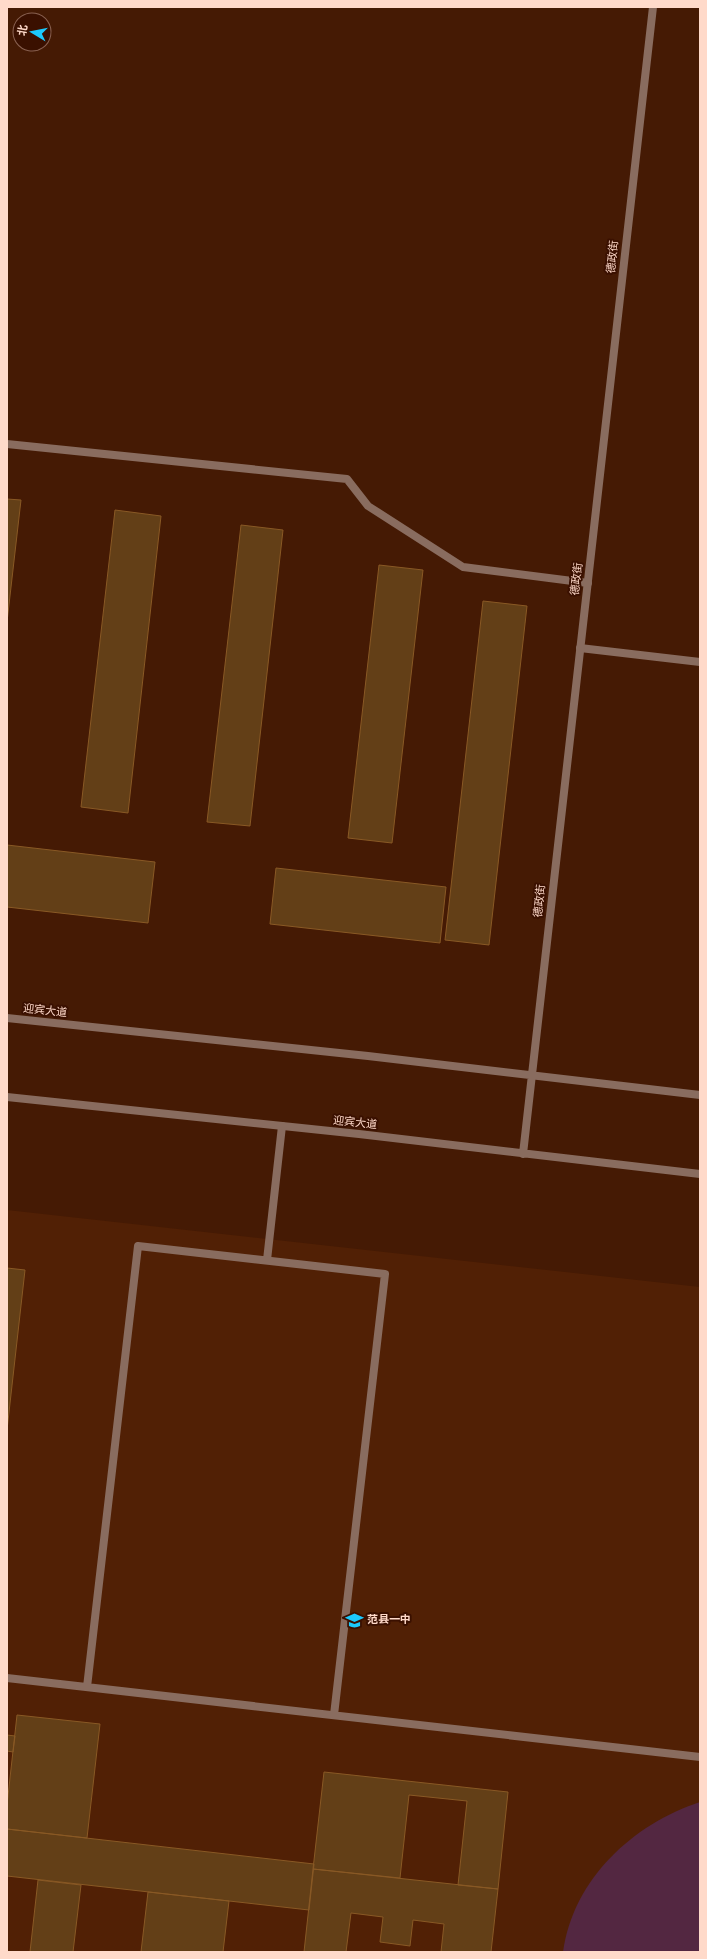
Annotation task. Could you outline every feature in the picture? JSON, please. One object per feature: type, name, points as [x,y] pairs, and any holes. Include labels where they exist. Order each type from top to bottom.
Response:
[{"type":"street","name":"德政街","points":[[523,1154],[652,7]]},
{"type":"street","points":[[7,444],[347,479],[368,506],[463,567],[588,583]]},
{"type":"street","points":[[580,648],[700,662]]},
{"type":"street","name":"迎宾大道","points":[[7,1018],[700,1095]]},
{"type":"street","name":"迎宾大道","points":[[7,1097],[282,1126],[700,1174]]},
{"type":"street","points":[[266,1260],[282,1126]]},
{"type":"street","points":[[87,1687],[138,1246],[266,1260],[385,1274],[334,1715]]},
{"type":"street","points":[[7,1678],[700,1757]]},
{"type":"shaded area","name":"范县一中","points":[[7,1210],[700,1287],[700,1952],[7,1952]]},
{"type":"shaded area","points":[[700,1802],[700,1952],[563,1952],[569,1925],[579,1901],[593,1878],[610,1858],[630,1840],[652,1824],[675,1812]]},
{"type":"building","points":[[7,499],[21,500],[7,622]]},
{"type":"building","points":[[115,510],[161,516],[128,813],[81,807]]},
{"type":"building","points":[[241,525],[283,530],[250,826],[207,822]]},
{"type":"building","points":[[379,565],[423,570],[392,843],[348,838]]},
{"type":"building","points":[[483,601],[527,606],[489,945],[445,940]]},
{"type":"building","points":[[7,845],[155,862],[148,923],[7,907]]},
{"type":"building","points":[[276,868],[446,887],[440,943],[270,924]]},
{"type":"building","points":[[7,1268],[25,1270],[7,1430]]},
{"type":"building","points":[[17,1715],[100,1724],[87,1838],[7,1829],[7,1805]]},
{"type":"building","points":[[7,1735],[15,1736],[13,1752],[7,1751]]},
{"type":"building","points":[[324,1772],[508,1792],[498,1889],[458,1885],[467,1801],[409,1795],[400,1878],[313,1869]]},
{"type":"building","points":[[7,1829],[314,1864],[309,1910],[7,1876]]},
{"type":"building","points":[[313,1869],[498,1889],[491,1952],[441,1952],[444,1924],[413,1920],[410,1946],[380,1942],[383,1917],[351,1913],[346,1952],[304,1952]]},
{"type":"building","points":[[38,1880],[81,1885],[73,1952],[30,1952]]},
{"type":"building","points":[[148,1892],[229,1901],[223,1952],[141,1952]]},
{"type":"place","name":"范县一中","points":[[354,1620]]}]
